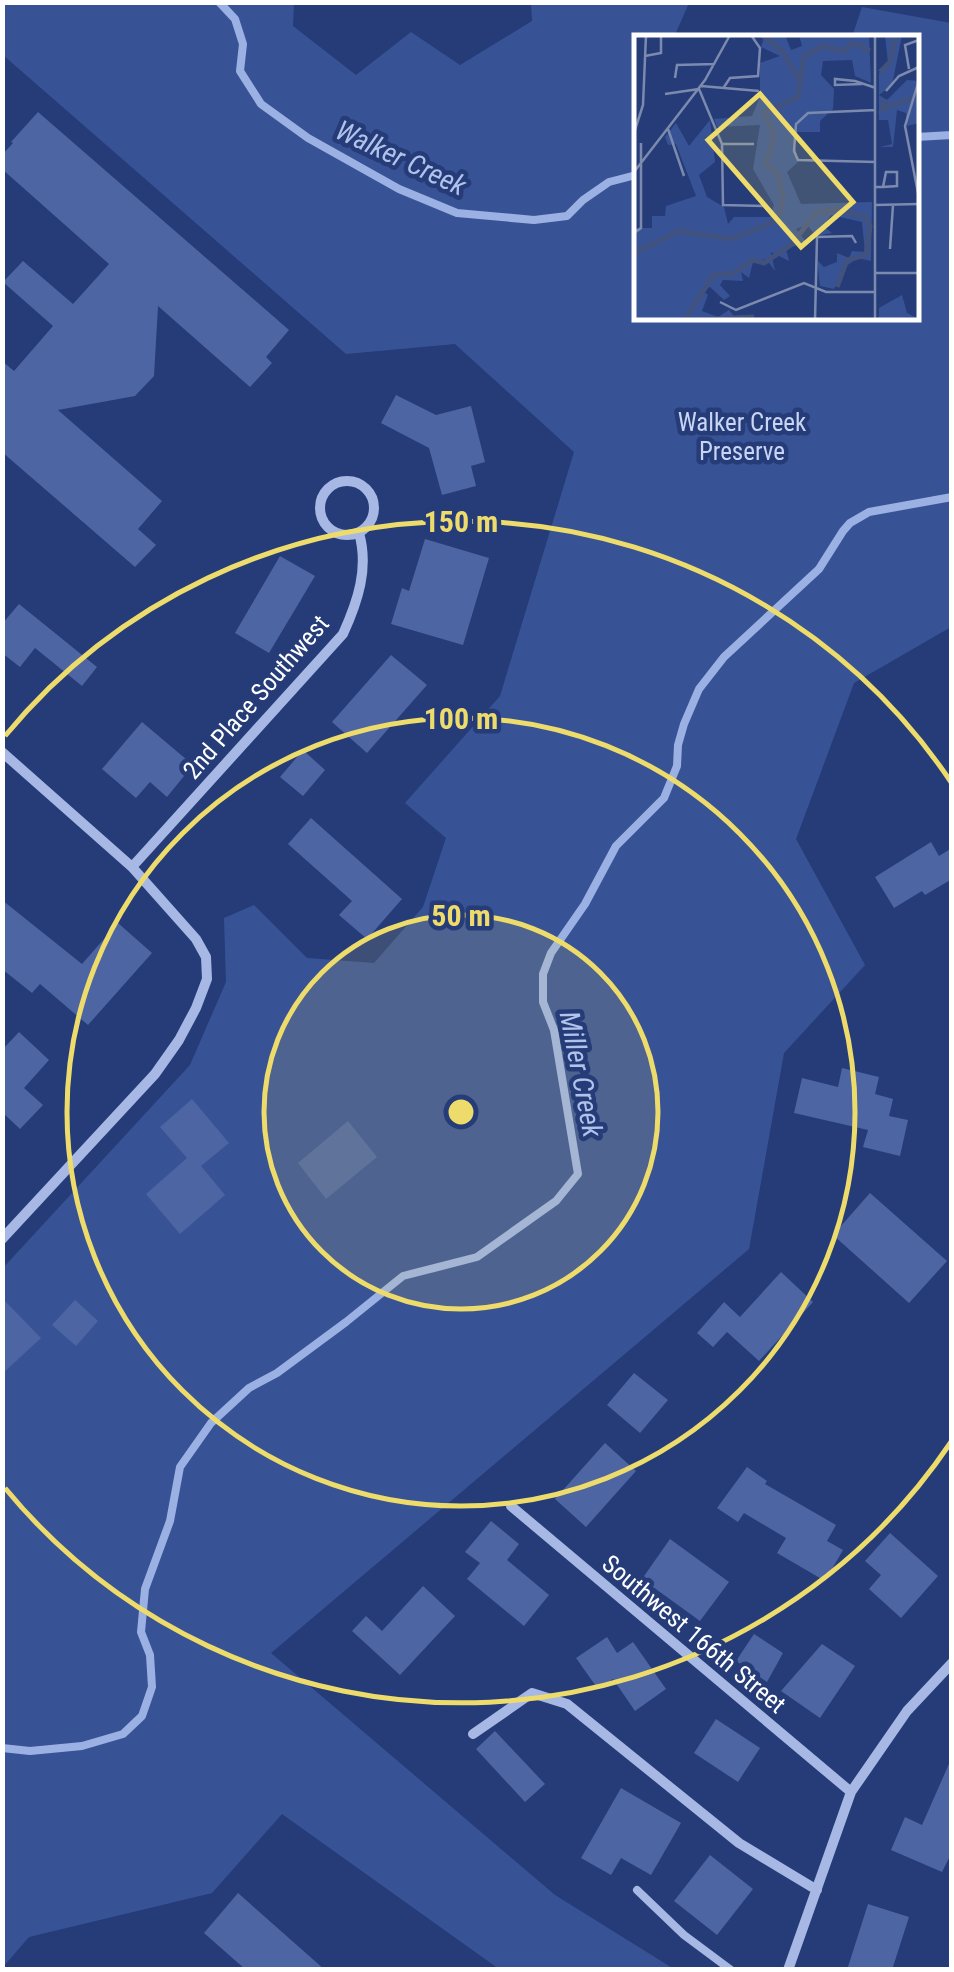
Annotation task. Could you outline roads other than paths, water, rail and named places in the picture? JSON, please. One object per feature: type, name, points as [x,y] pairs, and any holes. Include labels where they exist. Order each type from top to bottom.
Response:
[{"type":"street","name":"2nd Place Southwest","points":[[356,482],[371,496],[373,517],[359,532],[349,536],[338,534],[322,520],[320,499],[334,483],[356,482]]},
{"type":"street","name":"2nd Place Southwest","points":[[132,867],[342,634],[355,608],[362,577],[364,548],[359,532]]},
{"type":"street","points":[[2,752],[132,867],[196,939],[206,956],[207,979],[179,1040],[155,1074],[2,1240]]},
{"type":"street","name":"Southwest 166th Street","points":[[511,1506],[852,1792]]},
{"type":"street","points":[[788,1970],[852,1792],[907,1712],[952,1663]]},
{"type":"street","points":[[473,1734],[532,1693],[567,1704],[739,1843],[816,1890]]},
{"type":"lane","points":[[637,1890],[684,1935],[730,1970]]},
{"type":"waterway","name":"Walker Creek","points":[[219,2],[235,19],[243,44],[240,71],[261,104],[308,138],[399,189],[457,213],[534,220],[567,216],[609,182],[634,176]]},
{"type":"waterway","name":"Walker Creek","points":[[919,137],[952,135]]},
{"type":"waterway","name":"Miller Creek","points":[[2,1748],[30,1751],[82,1746],[123,1734],[142,1716],[152,1687],[150,1655],[141,1632],[145,1589],[170,1521],[180,1467],[211,1423],[249,1388],[277,1373],[403,1276],[477,1257],[556,1201],[578,1174],[554,1030],[543,1002],[543,974],[551,953],[585,904],[616,846],[664,798],[677,766],[684,724],[699,689],[724,657],[819,569],[850,523],[869,512],[952,497]]},
{"type":"park label","name":"Walker Creek Preserve","points":[[742,436]]}]
